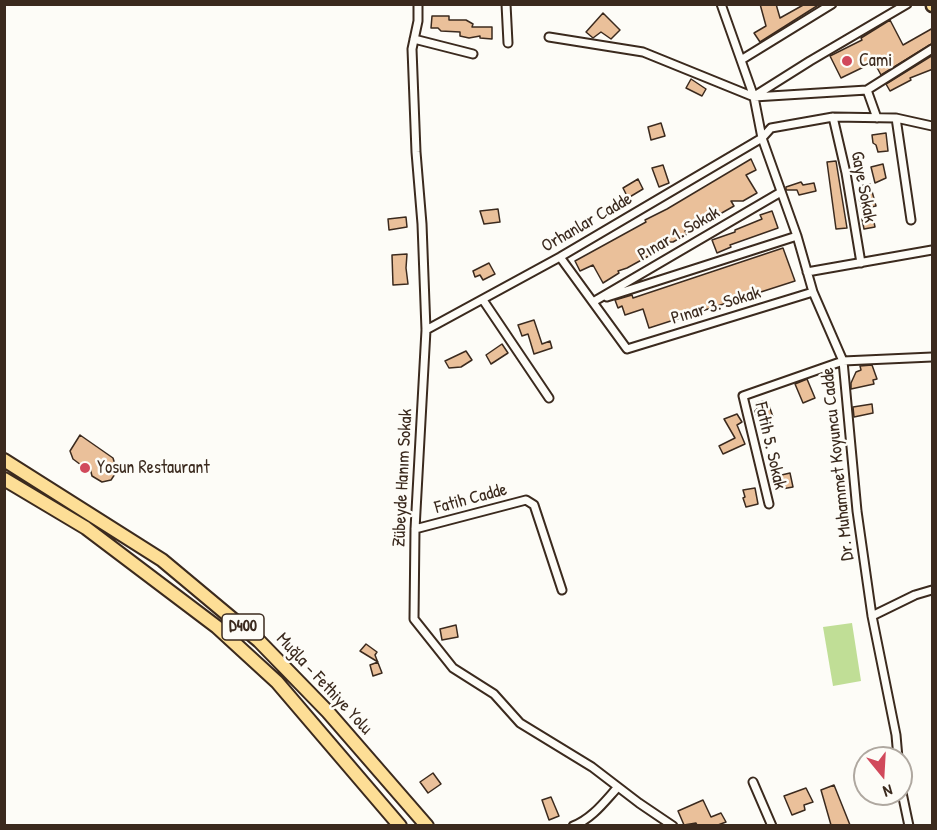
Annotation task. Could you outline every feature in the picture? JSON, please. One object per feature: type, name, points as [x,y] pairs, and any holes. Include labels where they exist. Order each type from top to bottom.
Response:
[{"type":"highway","name":"Muğla - Fethiye Yolu","points":[[4,460],[162,560],[259,641],[328,712],[427,825]]},
{"type":"highway","name":"Muğla - Fethiye Yolu","points":[[4,479],[86,528],[217,627],[277,682],[400,825]]},
{"type":"street","name":"Zübeyde Hanım Sokak","points":[[418,4],[418,21],[412,49],[426,330],[415,529],[414,619],[453,668],[494,694],[520,723],[592,767],[673,825]]},
{"type":"street","points":[[506,4],[508,43]]},
{"type":"street","name":"Dr. Muhammet Koyuncu Cadde","points":[[722,4],[754,97],[762,138],[813,292],[843,361],[857,511],[872,616],[897,746]]},
{"type":"street","points":[[741,60],[832,4]]},
{"type":"street","points":[[754,97],[907,4]]},
{"type":"street","points":[[549,37],[643,52],[754,97],[867,90],[933,49]]},
{"type":"street","points":[[414,39],[473,54]]},
{"type":"street","points":[[867,90],[877,118]]},
{"type":"street","name":"Orhanlar Cadde","points":[[426,330],[560,257],[762,138],[771,128],[833,117],[896,118],[933,126]]},
{"type":"street","name":"Gaye Sokak","points":[[833,117],[846,173],[861,263]]},
{"type":"street","points":[[896,118],[911,220]]},
{"type":"street","name":"Pınar 1. Sokak","points":[[593,302],[781,192]]},
{"type":"street","points":[[560,257],[593,302],[796,236]]},
{"type":"street","points":[[807,272],[933,250]]},
{"type":"street","name":"Pınar 3. Sokak","points":[[593,302],[627,349],[813,292]]},
{"type":"street","points":[[483,300],[549,398]]},
{"type":"street","points":[[843,361],[933,357]]},
{"type":"street","name":"Fatih 5. Sokak","points":[[768,504],[743,396],[843,361]]},
{"type":"street","name":"Fatih Cadde","points":[[415,529],[526,500],[534,505],[562,590]]},
{"type":"street","points":[[872,616],[915,595],[933,590]]},
{"type":"street","points":[[753,782],[772,825]]},
{"type":"street","points":[[573,825],[581,823],[594,813],[618,787]]},
{"type":"street","points":[[905,806],[909,825]]},
{"type":"green space","points":[[852,623],[861,681],[833,686],[823,627]]},
{"type":"building","points":[[760,4],[776,4],[780,18],[805,4],[820,4],[760,42],[754,33],[766,26]]},
{"type":"building","points":[[603,13],[620,30],[611,39],[601,32],[593,38],[586,32]]},
{"type":"building","points":[[432,16],[449,16],[449,20],[466,20],[473,24],[472,27],[492,27],[492,39],[480,38],[480,36],[469,38],[460,36],[460,32],[431,28]]},
{"type":"building","points":[[890,20],[903,45],[933,28],[933,43],[881,75],[874,62],[841,78],[830,56],[862,40],[861,38]]},
{"type":"building","points":[[933,55],[933,69],[910,78],[911,80],[890,91],[886,84]]},
{"type":"building","points":[[691,79],[706,89],[702,96],[686,88]]},
{"type":"building","points":[[661,123],[665,136],[651,140],[648,127]]},
{"type":"building","points":[[886,133],[888,151],[878,152],[872,135]]},
{"type":"building","points":[[751,159],[756,170],[746,175],[757,193],[743,201],[731,201],[734,206],[709,217],[710,220],[696,229],[685,231],[687,234],[673,242],[662,242],[665,247],[618,271],[619,273],[603,283],[593,265],[580,271],[575,261],[646,222],[645,220]]},
{"type":"building","points":[[836,161],[847,228],[836,229],[827,162]]},
{"type":"building","points":[[883,164],[886,178],[875,183],[871,167]]},
{"type":"building","points":[[663,165],[669,183],[659,187],[652,168]]},
{"type":"building","points":[[638,179],[643,189],[628,198],[623,188]]},
{"type":"building","points":[[801,182],[803,185],[814,183],[816,191],[799,195],[797,190],[786,190],[786,187]]},
{"type":"building","points":[[870,184],[876,206],[871,207],[875,227],[864,229],[859,198],[864,197],[860,186]]},
{"type":"building","points":[[498,209],[500,222],[484,224],[480,211]]},
{"type":"building","points":[[772,211],[778,228],[730,245],[731,247],[717,253],[712,240],[762,219],[760,215]]},
{"type":"building","points":[[406,217],[407,227],[389,230],[388,219]]},
{"type":"building","points":[[783,248],[795,281],[649,328],[643,309],[625,315],[622,306],[618,308],[615,300],[632,295],[633,298]]},
{"type":"building","points":[[407,254],[408,284],[393,285],[392,255]]},
{"type":"building","points":[[489,263],[495,274],[483,280],[480,275],[475,277],[473,271]]},
{"type":"building","points":[[534,320],[542,344],[550,341],[552,348],[534,354],[528,334],[522,336],[518,325]]},
{"type":"building","points":[[502,344],[508,353],[491,364],[486,355]]},
{"type":"building","points":[[466,351],[472,360],[461,367],[449,368],[445,361]]},
{"type":"building","points":[[872,365],[877,379],[873,380],[874,384],[851,389],[856,372],[861,370],[860,366]]},
{"type":"building","points":[[807,379],[815,398],[803,403],[795,384]]},
{"type":"building","points":[[767,400],[773,417],[759,422],[755,411],[756,403]]},
{"type":"building","points":[[872,404],[873,413],[854,417],[853,407]]},
{"type":"building","points":[[737,414],[742,422],[737,425],[745,444],[723,454],[719,446],[735,438],[724,419]]},
{"type":"building","points":[[80,435],[113,458],[117,471],[111,480],[102,482],[92,476],[89,464],[81,465],[73,459],[70,451]]},
{"type":"building","points":[[790,473],[793,487],[776,490],[773,477]]},
{"type":"building","points":[[755,488],[758,504],[746,507],[743,490]]},
{"type":"building","points":[[456,625],[458,637],[442,640],[440,629]]},
{"type":"building","points":[[366,644],[377,652],[375,655],[378,662],[360,651]]},
{"type":"building","points":[[378,662],[382,673],[373,676],[370,665]]},
{"type":"building","points":[[433,773],[441,784],[428,793],[420,782]]},
{"type":"building","points":[[834,785],[850,825],[831,825],[821,790]]},
{"type":"building","points":[[806,788],[813,802],[804,805],[805,810],[792,815],[784,796]]},
{"type":"building","points":[[551,797],[559,816],[549,820],[542,800]]},
{"type":"building","points":[[703,800],[711,817],[721,813],[726,822],[718,825],[697,825],[696,823],[684,825],[678,811]]},
{"type":"place","name":"Cami","points":[[847,61]]},
{"type":"place","name":"Yosun Restaurant","points":[[85,468]]}]
